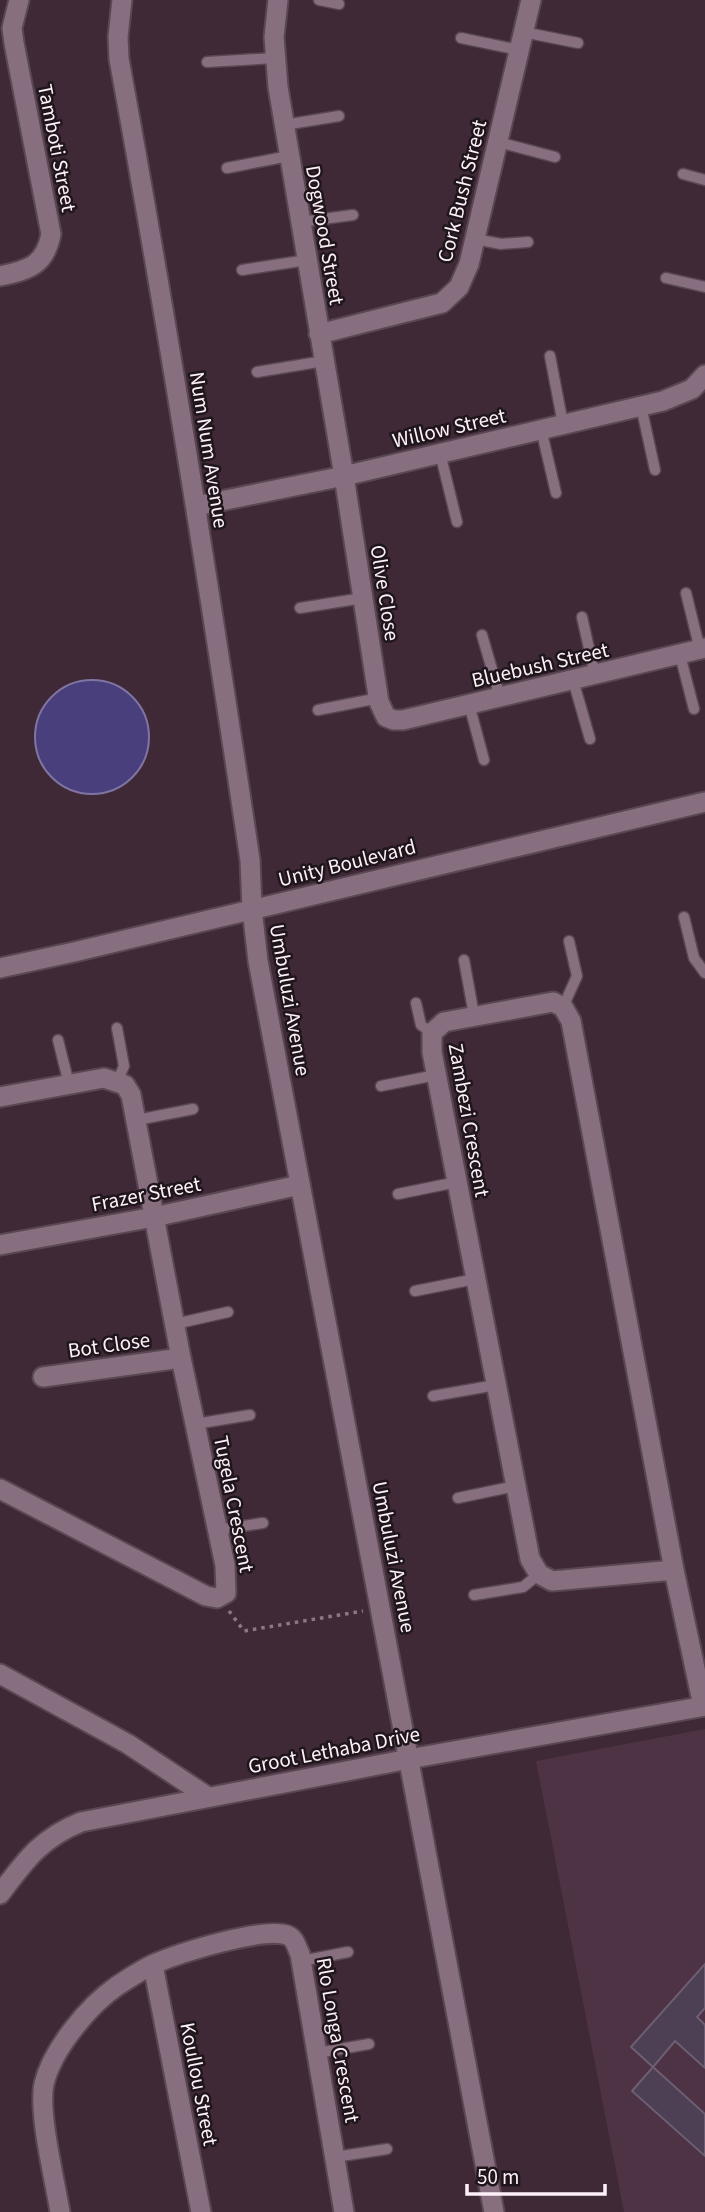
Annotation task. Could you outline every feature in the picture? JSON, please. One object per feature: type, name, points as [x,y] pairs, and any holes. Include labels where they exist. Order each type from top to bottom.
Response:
[{"type":"street","name":"Tamboti Street","points":[[0,276],[27,270],[36,264],[45,253],[51,234],[6,28],[19,0]]},
{"type":"street","name":"Num Num Avenue","points":[[121,0],[119,59],[150,228],[195,506],[250,860],[252,909]]},
{"type":"street","name":"Dogwood Street","points":[[278,0],[275,58],[284,125],[344,476]]},
{"type":"street","name":"Cork Bush Street","points":[[319,334],[442,303],[451,297],[464,278],[531,0]]},
{"type":"street","name":"Willow Street","points":[[195,506],[344,476],[663,401],[692,389],[705,375]]},
{"type":"street","name":"Olive Close","points":[[344,476],[382,708]]},
{"type":"street","name":"Bluebush Street","points":[[382,708],[394,720],[403,720],[702,649]]},
{"type":"street","name":"Unity Boulevard","points":[[0,968],[705,802]]},
{"type":"street","name":"Umbuluzi Avenue","points":[[252,909],[258,961],[494,2212]]},
{"type":"street","name":"Zambezi Crescent","points":[[538,1574],[530,1559],[515,1486],[436,1075],[432,1033],[444,1022],[474,1015],[545,1002],[564,1007]]},
{"type":"street","points":[[564,1007],[573,1030],[674,1570],[704,1706]]},
{"type":"street","points":[[0,1097],[104,1078],[118,1080]]},
{"type":"street","name":"Tugela Crescent","points":[[0,1489],[206,1596],[221,1597],[226,1593],[227,1584],[217,1530],[181,1358],[137,1120],[131,1095],[118,1080]]},
{"type":"street","name":"Frazer Street","points":[[0,1245],[154,1217],[300,1185]]},
{"type":"street","name":"Bot Close","points":[[43,1377],[181,1358]]},
{"type":"street","points":[[538,1574],[552,1581],[674,1570]]},
{"type":"street","points":[[0,1674],[128,1744],[208,1797]]},
{"type":"street","name":"Groot Lethaba Drive","points":[[0,1894],[33,1851],[61,1830],[95,1818],[704,1706]]},
{"type":"street","name":"Rlo Longa Crescent","points":[[60,2212],[45,2123],[44,2084],[56,2056],[86,2015],[115,1988],[153,1965],[221,1942],[277,1934],[289,1936],[295,1942],[301,1961],[344,2212]]},
{"type":"street","name":"Koullou Street","points":[[153,1965],[201,2212]]},
{"type":"lane","points":[[319,0],[339,4]]},
{"type":"lane","points":[[461,38],[578,43]]},
{"type":"lane","points":[[206,62],[275,58]]},
{"type":"lane","points":[[284,125],[339,116]]},
{"type":"lane","points":[[498,142],[555,157]]},
{"type":"lane","points":[[227,169],[289,156]]},
{"type":"lane","points":[[683,174],[705,180]]},
{"type":"lane","points":[[300,222],[353,215]]},
{"type":"lane","points":[[475,239],[501,244],[528,242]]},
{"type":"lane","points":[[242,270],[307,260]]},
{"type":"lane","points":[[666,278],[705,287]]},
{"type":"lane","points":[[550,356],[563,424]]},
{"type":"lane","points":[[257,372],[324,362]]},
{"type":"lane","points":[[641,406],[655,470]]},
{"type":"lane","points":[[541,429],[556,493]]},
{"type":"lane","points":[[440,453],[457,522]]},
{"type":"lane","points":[[685,593],[702,649]]},
{"type":"lane","points":[[300,608],[363,598]]},
{"type":"lane","points":[[582,617],[595,675]]},
{"type":"lane","points":[[482,635],[500,697]]},
{"type":"lane","points":[[680,655],[694,709]]},
{"type":"lane","points":[[573,680],[590,739]]},
{"type":"lane","points":[[470,705],[484,760]]},
{"type":"lane","points":[[318,710],[382,708]]},
{"type":"lane","points":[[684,917],[694,958],[705,973]]},
{"type":"lane","points":[[564,1007],[577,976],[569,941]]},
{"type":"lane","points":[[464,960],[474,1015]]},
{"type":"lane","points":[[416,1003],[421,1025],[432,1033]]},
{"type":"lane","points":[[117,1028],[124,1066],[118,1080]]},
{"type":"lane","points":[[58,1040],[69,1084]]},
{"type":"lane","points":[[381,1086],[436,1075]]},
{"type":"lane","points":[[137,1120],[192,1109]]},
{"type":"lane","points":[[398,1194],[457,1182]]},
{"type":"lane","points":[[415,1290],[475,1279]]},
{"type":"lane","points":[[175,1324],[229,1312]]},
{"type":"lane","points":[[433,1396],[496,1385]]},
{"type":"lane","points":[[195,1424],[250,1415]]},
{"type":"lane","points":[[458,1498],[515,1486]]},
{"type":"lane","points":[[217,1530],[263,1523]]},
{"type":"lane","points":[[474,1595],[523,1587],[538,1574]]},
{"type":"lane","points":[[301,1961],[348,1952]]},
{"type":"lane","points":[[317,2053],[369,2044]]},
{"type":"lane","points":[[335,2157],[387,2149]]},
{"type":"path","points":[[221,1597],[244,1632],[380,1608]]},
{"type":"shaded area","points":[[92,680],[114,684],[132,697],[145,715],[149,737],[145,759],[132,777],[114,790],[92,794],[70,790],[52,777],[39,759],[35,737],[39,715],[52,697],[70,684]]},
{"type":"shaded area","points":[[705,1729],[705,2212],[624,2212],[536,1761]]},
{"type":"building","points":[[705,1964],[705,2008],[697,2017],[705,2025],[705,2068],[675,2041],[653,2067],[631,2047]]},
{"type":"building","points":[[653,2067],[705,2114],[705,2156],[632,2091]]}]
